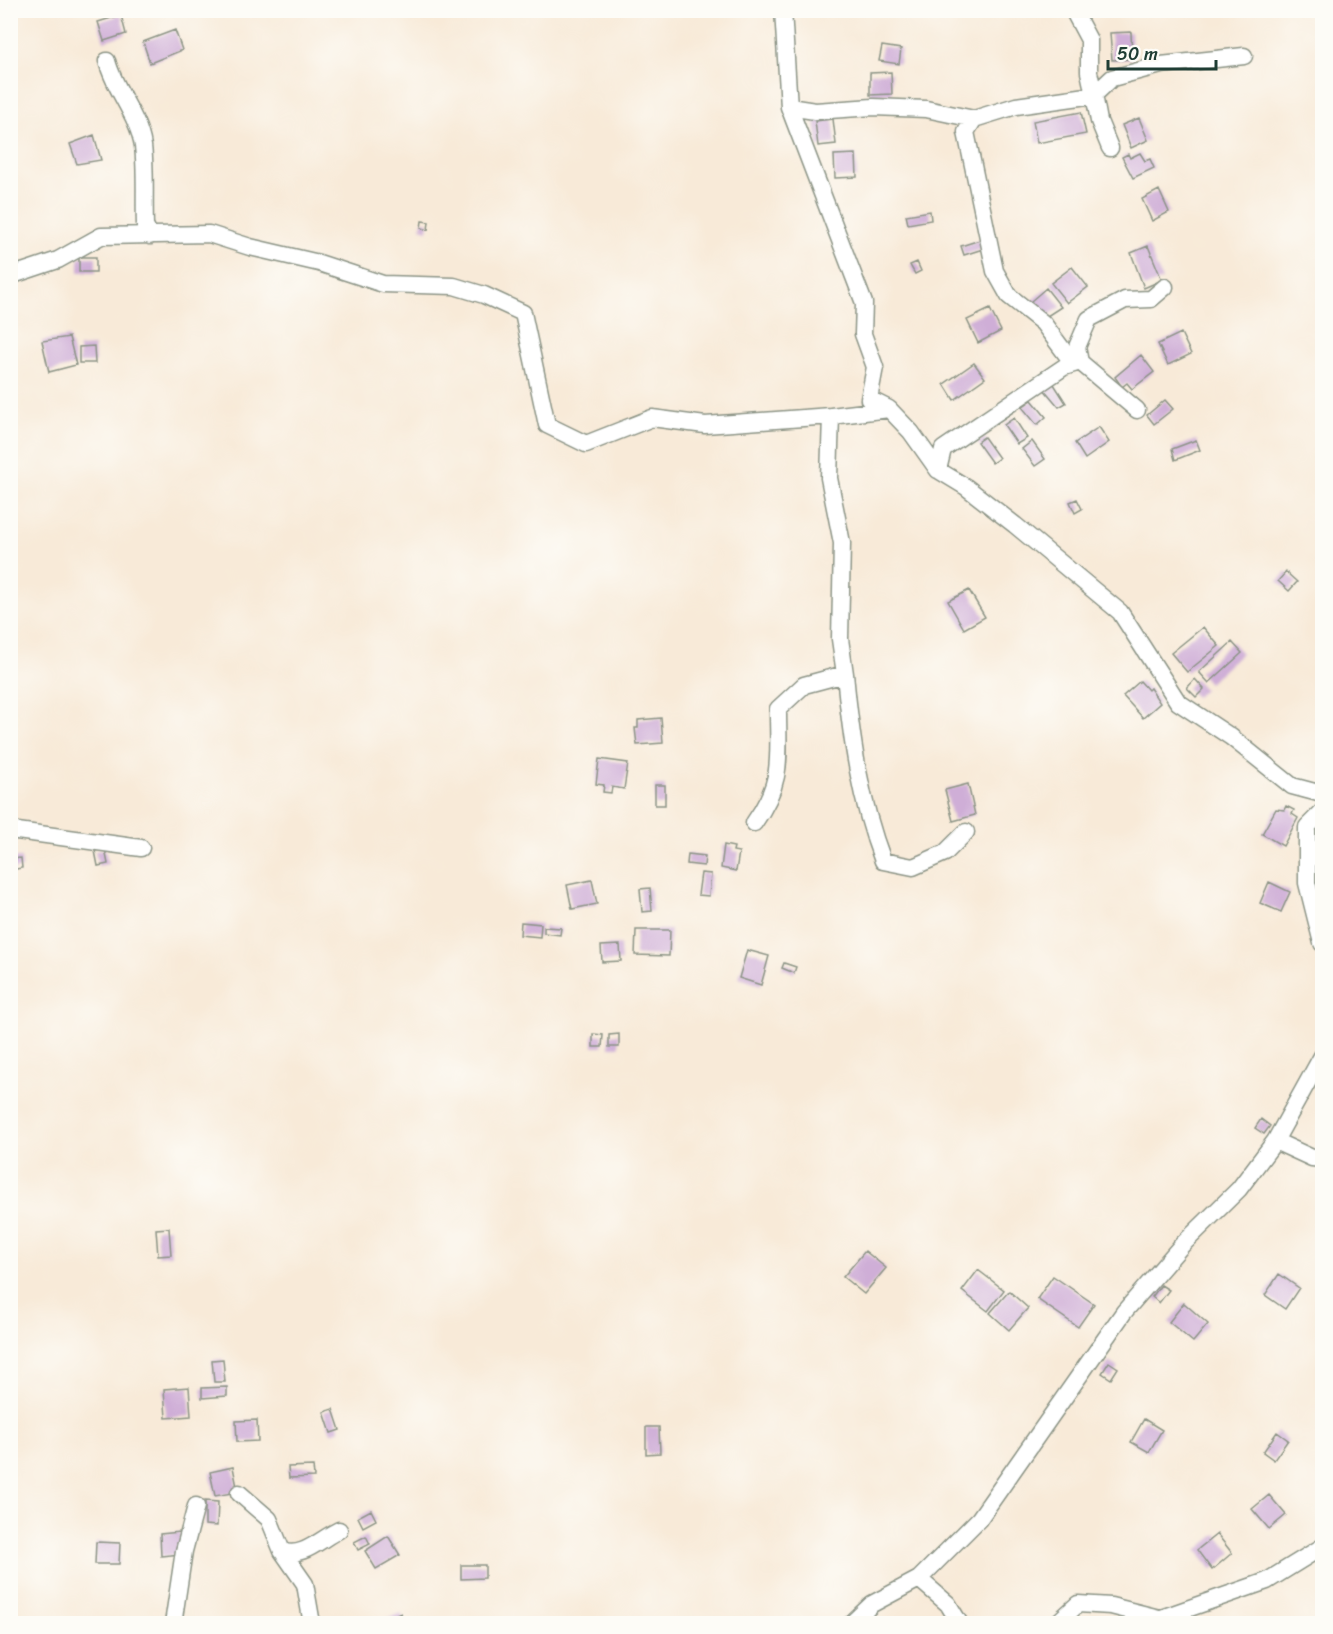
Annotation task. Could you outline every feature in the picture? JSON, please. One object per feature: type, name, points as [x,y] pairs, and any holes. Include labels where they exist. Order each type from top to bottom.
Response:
[{"type":"street","points":[[783,10],[789,107],[864,303],[863,334],[875,367],[869,399],[889,409],[911,432],[938,470],[990,506],[1120,612],[1178,702],[1231,737],[1292,786],[1323,794]]},
{"type":"street","points":[[1073,10],[1089,40],[1089,72],[1099,121],[1110,148]]},
{"type":"street","points":[[789,107],[815,111],[873,107],[926,109],[974,119],[1016,106],[1094,95],[1112,78],[1161,65],[1245,56]]},
{"type":"street","points":[[107,61],[111,77],[128,103],[143,145],[145,225],[150,236]]},
{"type":"street","points":[[974,119],[966,132],[995,272],[1009,296],[1043,322],[1069,358],[1080,362],[1137,410]]},
{"type":"street","points":[[10,276],[58,260],[101,236],[209,234],[250,247],[319,263],[383,284],[454,286],[484,295],[523,313],[547,424],[586,444],[652,418],[705,425],[831,416],[889,409]]},
{"type":"street","points":[[1080,362],[1077,347],[1089,319],[1125,300],[1151,299],[1165,287]]},
{"type":"street","points":[[938,470],[944,449],[1064,368],[1080,362]]},
{"type":"street","points":[[831,416],[829,478],[842,543],[840,639],[850,731],[868,822],[883,861],[913,867],[945,853],[966,832]]},
{"type":"street","points":[[754,823],[768,804],[778,780],[778,709],[804,685],[845,674]]},
{"type":"street","points":[[1323,812],[1307,827],[1307,883],[1323,943]]},
{"type":"street","points":[[10,830],[141,848]]},
{"type":"street","points":[[851,1623],[872,1604],[919,1580],[979,1519],[1124,1312],[1182,1245],[1239,1189],[1275,1141],[1323,1056]]},
{"type":"street","points":[[1275,1141],[1312,1158],[1323,1159]]},
{"type":"street","points":[[239,1493],[269,1519],[282,1551],[305,1584],[312,1623]]},
{"type":"street","points":[[173,1623],[184,1551],[196,1506]]},
{"type":"street","points":[[282,1551],[292,1554],[303,1552],[339,1530]]},
{"type":"street","points":[[1056,1623],[1078,1604],[1110,1606],[1151,1621],[1268,1581],[1323,1546]]},
{"type":"street","points":[[919,1580],[948,1604],[960,1623]]},
{"type":"building","points":[[121,15],[126,34],[104,41],[98,22]]},
{"type":"building","points":[[175,30],[182,50],[150,63],[143,42]]},
{"type":"building","points":[[1131,32],[1132,59],[1112,60],[1110,33]]},
{"type":"building","points":[[882,46],[901,49],[899,64],[879,61]]},
{"type":"building","points":[[891,72],[892,94],[870,95],[870,73]]},
{"type":"building","points":[[1081,112],[1086,134],[1037,143],[1033,121]]},
{"type":"building","points":[[1139,118],[1148,140],[1131,148],[1122,125]]},
{"type":"building","points":[[833,119],[836,144],[818,146],[815,121]]},
{"type":"building","points":[[94,135],[101,160],[77,164],[70,144]]},
{"type":"building","points":[[1140,153],[1145,161],[1150,159],[1154,168],[1133,178],[1122,157],[1128,154],[1130,158]]},
{"type":"building","points":[[856,154],[857,177],[835,178],[834,155]]},
{"type":"building","points":[[1159,190],[1169,212],[1152,221],[1142,199]]},
{"type":"building","points":[[930,211],[931,220],[908,224],[906,215]]},
{"type":"building","points":[[422,221],[429,222],[428,230],[421,228]]},
{"type":"building","points":[[983,239],[986,248],[964,255],[961,246]]},
{"type":"building","points":[[1148,246],[1162,280],[1144,288],[1131,253]]},
{"type":"building","points":[[79,257],[96,257],[96,272],[79,272]]},
{"type":"building","points":[[917,262],[921,271],[915,274],[910,265]]},
{"type":"building","points":[[1072,267],[1088,287],[1067,303],[1051,283]]},
{"type":"building","points":[[1046,288],[1061,307],[1044,318],[1031,301]]},
{"type":"building","points":[[990,309],[1001,331],[978,343],[967,320]]},
{"type":"building","points":[[1181,333],[1191,354],[1168,365],[1158,344]]},
{"type":"building","points":[[69,337],[76,365],[49,372],[42,341]]},
{"type":"building","points":[[94,346],[95,363],[79,363],[79,347]]},
{"type":"building","points":[[1141,355],[1154,372],[1132,389],[1127,383],[1122,387],[1115,377]]},
{"type":"building","points":[[974,363],[985,378],[954,400],[944,384]]},
{"type":"building","points":[[1052,381],[1066,403],[1059,407],[1043,388]]},
{"type":"building","points":[[1032,400],[1046,417],[1037,425],[1022,407]]},
{"type":"building","points":[[1165,400],[1173,409],[1154,424],[1147,415]]},
{"type":"building","points":[[1014,418],[1027,438],[1017,444],[1004,425]]},
{"type":"building","points":[[1099,427],[1109,442],[1085,459],[1075,443]]},
{"type":"building","points":[[984,437],[999,458],[992,463],[977,442]]},
{"type":"building","points":[[1196,440],[1200,450],[1175,460],[1172,449]]},
{"type":"building","points":[[1032,441],[1045,459],[1035,466],[1022,449]]},
{"type":"building","points":[[1077,499],[1082,509],[1075,513],[1070,502]]},
{"type":"building","points":[[1286,572],[1297,582],[1289,591],[1278,581]]},
{"type":"building","points":[[969,590],[985,617],[964,629],[948,601]]},
{"type":"building","points":[[1203,627],[1219,646],[1187,672],[1171,653]]},
{"type":"building","points":[[1232,642],[1242,653],[1209,683],[1199,672]]},
{"type":"building","points":[[1195,679],[1204,689],[1196,697],[1187,688]]},
{"type":"building","points":[[1140,681],[1148,690],[1150,688],[1160,703],[1143,718],[1123,696]]},
{"type":"building","points":[[661,718],[663,743],[637,745],[635,728],[638,728],[638,720]]},
{"type":"building","points":[[599,759],[628,763],[624,789],[612,787],[611,793],[603,792],[604,785],[596,784]]},
{"type":"building","points":[[968,784],[975,815],[953,821],[945,790]]},
{"type":"building","points":[[655,785],[665,785],[665,805],[655,805]]},
{"type":"building","points":[[1286,806],[1294,810],[1292,814],[1298,818],[1283,846],[1262,834],[1276,809],[1284,810]]},
{"type":"building","points":[[724,845],[734,847],[733,851],[739,852],[736,871],[721,868]]},
{"type":"building","points":[[105,849],[108,864],[98,866],[95,851]]},
{"type":"building","points":[[688,854],[705,856],[704,866],[687,864]]},
{"type":"building","points":[[21,858],[22,868],[10,870],[10,859]]},
{"type":"building","points":[[701,873],[711,874],[709,896],[698,895]]},
{"type":"building","points":[[592,880],[597,904],[572,909],[567,885]]},
{"type":"building","points":[[1269,882],[1290,892],[1281,912],[1260,903]]},
{"type":"building","points":[[650,888],[652,911],[642,912],[640,889]]},
{"type":"building","points":[[521,922],[541,924],[540,937],[520,935]]},
{"type":"building","points":[[544,927],[561,928],[560,935],[544,933]]},
{"type":"building","points":[[636,930],[670,930],[669,956],[635,955]]},
{"type":"building","points":[[620,945],[621,961],[602,962],[601,946]]},
{"type":"building","points":[[747,950],[769,956],[761,985],[739,978]]},
{"type":"building","points":[[784,963],[796,967],[794,973],[782,968]]},
{"type":"building","points":[[593,1034],[603,1035],[602,1047],[593,1047]]},
{"type":"building","points":[[619,1034],[619,1047],[609,1047],[609,1035]]},
{"type":"building","points":[[1261,1119],[1270,1126],[1264,1134],[1255,1128]]},
{"type":"building","points":[[169,1228],[171,1255],[158,1256],[156,1229]]},
{"type":"building","points":[[865,1251],[886,1268],[864,1294],[843,1277]]},
{"type":"building","points":[[978,1270],[1004,1290],[988,1311],[962,1291]]},
{"type":"building","points":[[1279,1274],[1299,1288],[1285,1309],[1265,1295]]},
{"type":"building","points":[[1053,1276],[1094,1304],[1078,1327],[1037,1299]]},
{"type":"building","points":[[1161,1285],[1169,1290],[1159,1303],[1152,1297]]},
{"type":"building","points":[[1009,1291],[1028,1308],[1009,1330],[990,1313]]},
{"type":"building","points":[[1184,1303],[1208,1324],[1193,1342],[1169,1322]]},
{"type":"building","points":[[223,1359],[225,1382],[214,1382],[212,1360]]},
{"type":"building","points":[[1109,1362],[1118,1368],[1111,1379],[1102,1373]]},
{"type":"building","points":[[189,1387],[191,1416],[166,1418],[164,1389]]},
{"type":"building","points":[[227,1387],[227,1396],[202,1398],[202,1388]]},
{"type":"building","points":[[333,1409],[340,1430],[331,1433],[324,1412]]},
{"type":"building","points":[[1144,1419],[1162,1430],[1149,1452],[1131,1442]]},
{"type":"building","points":[[257,1420],[258,1441],[237,1442],[236,1421]]},
{"type":"building","points":[[646,1427],[659,1427],[660,1453],[646,1454]]},
{"type":"building","points":[[1277,1432],[1288,1440],[1274,1460],[1263,1452]]},
{"type":"building","points":[[313,1466],[314,1477],[289,1478],[288,1467]]},
{"type":"building","points":[[233,1467],[238,1492],[215,1496],[210,1472]]},
{"type":"building","points":[[1269,1495],[1286,1515],[1269,1529],[1252,1509]]},
{"type":"building","points":[[205,1501],[218,1502],[217,1526],[205,1525]]},
{"type":"building","points":[[371,1510],[376,1520],[363,1527],[358,1517]]},
{"type":"building","points":[[180,1532],[181,1554],[161,1556],[160,1534]]},
{"type":"building","points":[[1217,1534],[1232,1553],[1212,1570],[1197,1550]]},
{"type":"building","points":[[366,1536],[370,1544],[358,1550],[354,1542]]},
{"type":"building","points":[[388,1536],[400,1555],[376,1569],[365,1551]]},
{"type":"building","points":[[96,1542],[120,1543],[119,1564],[95,1564]]},
{"type":"building","points":[[461,1565],[485,1565],[485,1578],[461,1579]]},
{"type":"building","points":[[401,1613],[405,1624],[376,1624]]}]
